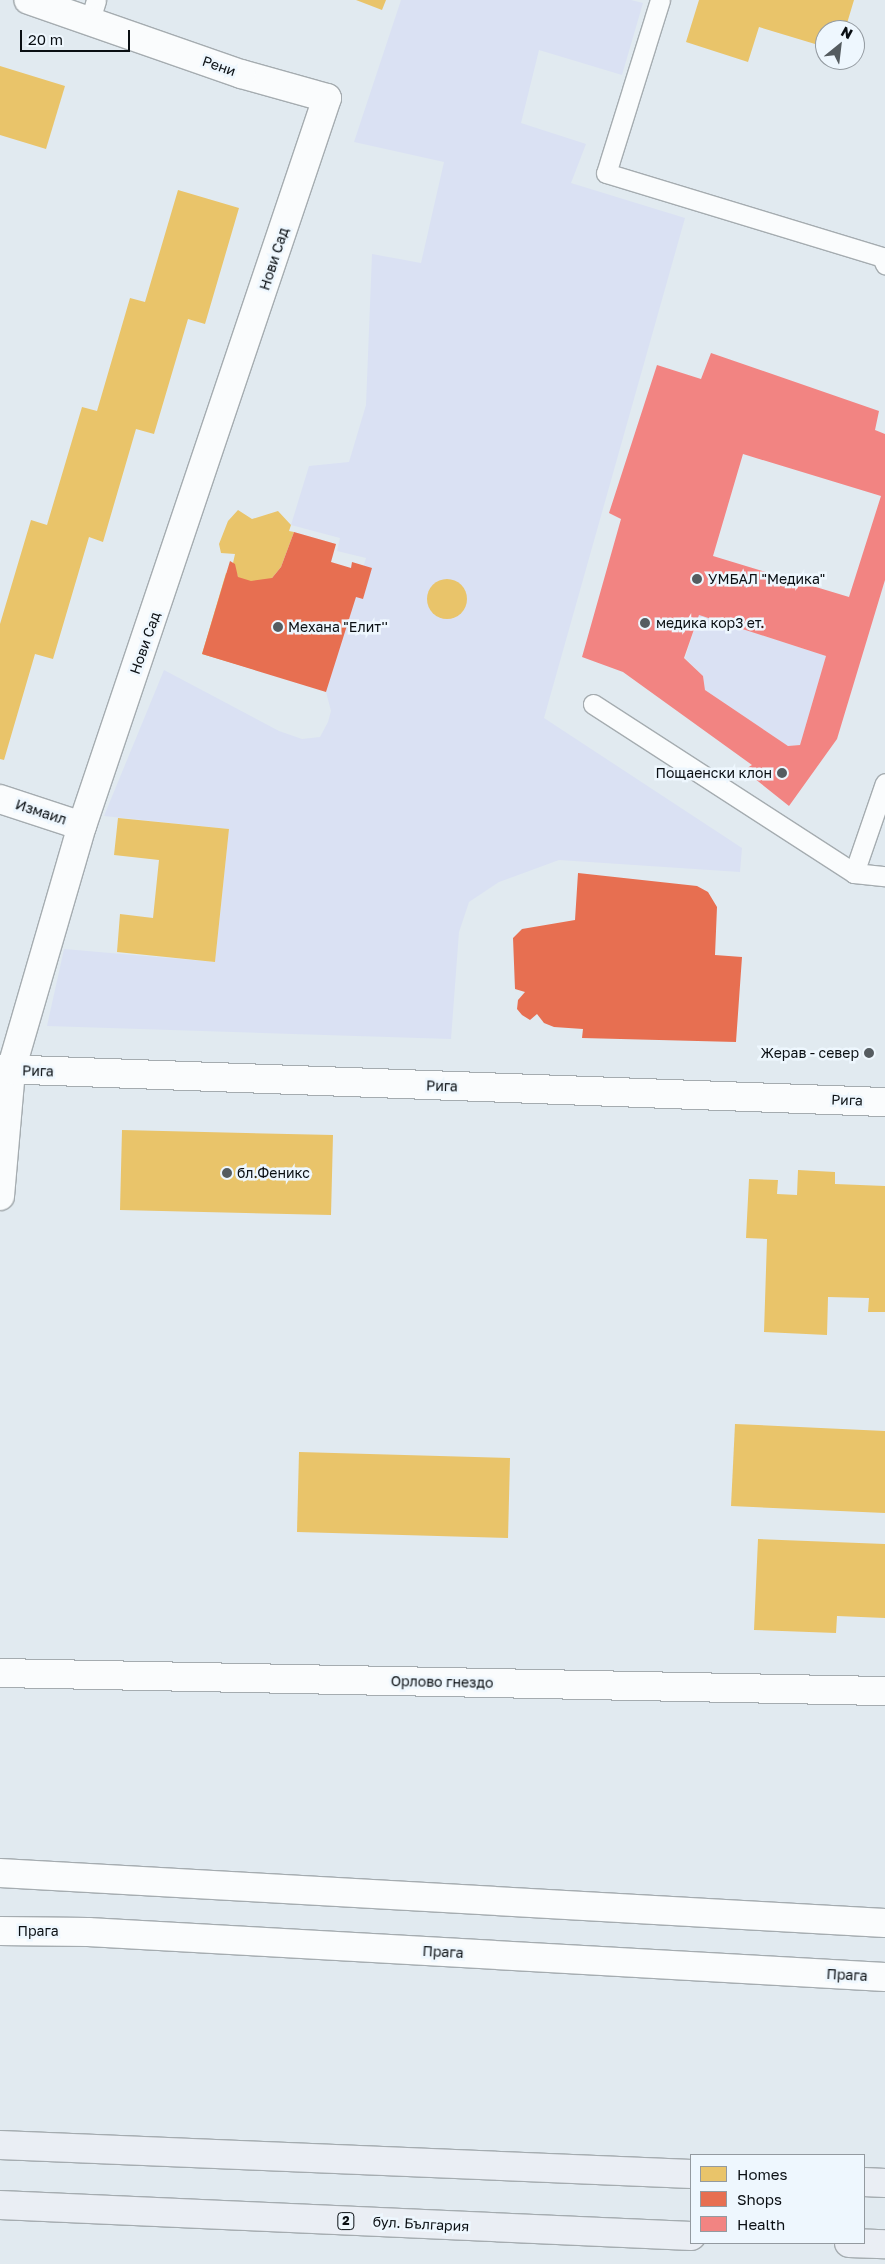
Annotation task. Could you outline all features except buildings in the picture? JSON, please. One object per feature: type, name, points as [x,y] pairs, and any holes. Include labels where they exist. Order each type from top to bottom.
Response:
[{"type":"highway","points":[[0,2145],[690,2174]]},
{"type":"highway","points":[[865,2182],[885,2183]]},
{"type":"highway","name":"бул. България","points":[[0,2205],[690,2236]]},
{"type":"highway","points":[[865,2243],[885,2244]]},
{"type":"street","name":"Рени","points":[[28,0],[93,10],[241,74],[327,98]]},
{"type":"street","name":"Нови Сад","points":[[0,1196],[6,1070],[82,826],[327,98]]},
{"type":"street","name":"Измаил","points":[[0,799],[82,826]]},
{"type":"street","name":"Рига","points":[[6,1070],[885,1102]]},
{"type":"street","name":"Орлово гнездо","points":[[0,1673],[885,1691]]},
{"type":"street","points":[[0,1873],[885,1922]]},
{"type":"street","name":"Прага","points":[[0,1931],[98,1932],[885,1977]]},
{"type":"lane","points":[[660,0],[606,173],[882,257],[885,264]]},
{"type":"lane","points":[[593,704],[854,873],[885,876]]},
{"type":"lane","points":[[854,873],[885,783]]},
{"type":"shaded area","points":[[401,0],[631,0],[643,3],[622,75],[539,50],[521,123],[586,144],[571,183],[685,218],[544,718],[742,848],[740,872],[559,860],[499,882],[469,902],[459,932],[451,1039],[47,1026],[64,949],[215,962],[229,829],[104,816],[164,670],[279,731],[302,739],[320,737],[328,722],[331,711],[326,692],[366,558],[337,551],[340,538],[291,525],[309,466],[349,462],[366,405],[372,254],[421,263],[444,162],[354,142]]},
{"type":"shaded area","points":[[699,615],[826,656],[800,745],[788,746],[705,690],[703,676],[685,658]]},
{"type":"place","name":"УМБАЛ \"Медика\"","points":[[697,579]]},
{"type":"place","name":"медика кор3 ет.","points":[[645,623]]},
{"type":"place","name":"Механа \"Елит''","points":[[278,627]]},
{"type":"place","name":"Пощаенски клон","points":[[782,773]]},
{"type":"place","name":"Жерав - север","points":[[869,1053]]},
{"type":"place","name":"бл.Феникс","points":[[227,1173]]}]
